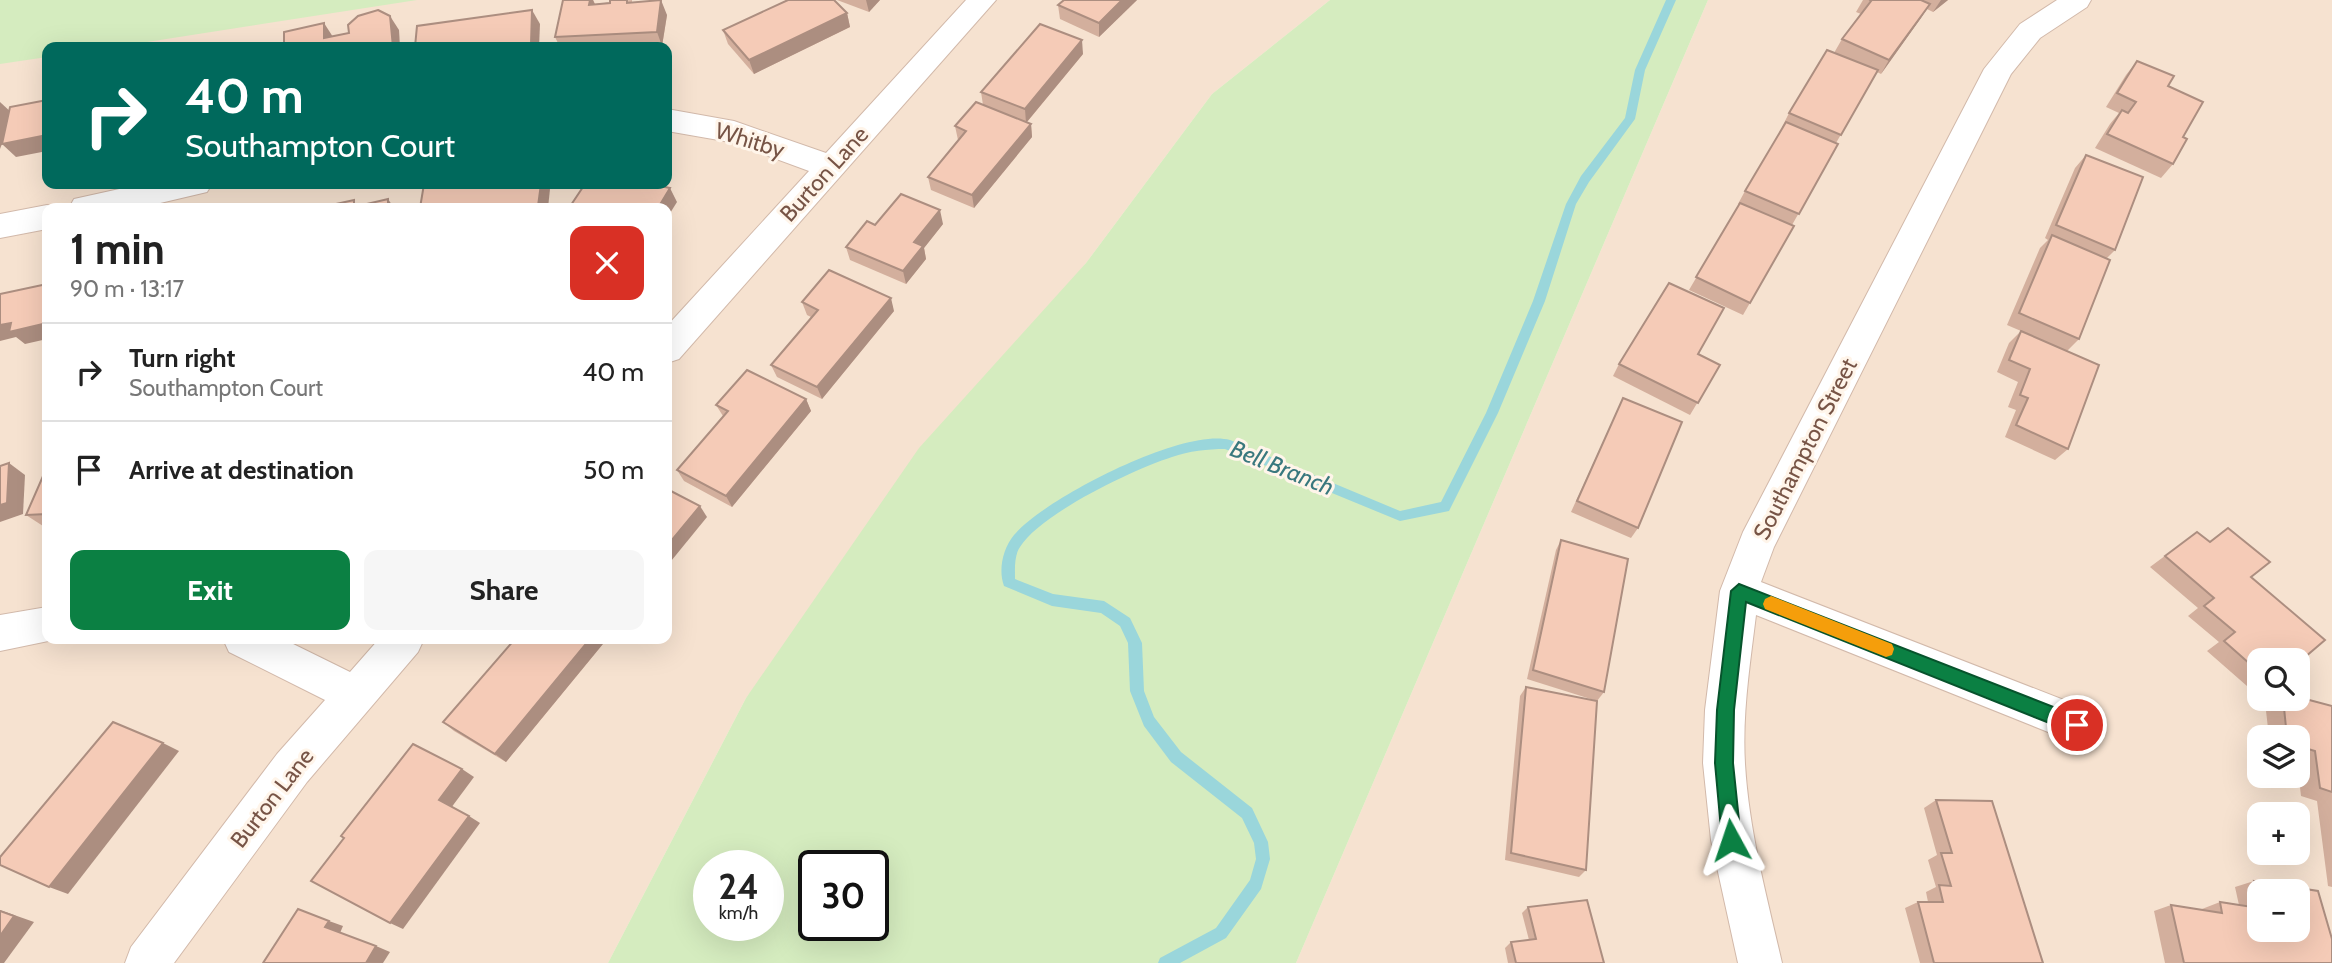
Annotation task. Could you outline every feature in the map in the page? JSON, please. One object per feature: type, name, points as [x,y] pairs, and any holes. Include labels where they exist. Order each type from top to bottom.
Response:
[{"type":"street","name":"Burton Lane","points":[[672,343],[982,0]]},
{"type":"street","name":"Southampton Street","points":[[1760,963],[1731,840],[1724,763],[1725,710],[1739,591],[1756,544],[1999,69],[2030,31],[2077,0]]},
{"type":"street","name":"Whitby","points":[[672,121],[734,132],[831,167]]},
{"type":"street","points":[[108,203],[173,189]]},
{"type":"street","points":[[0,226],[42,218]]},
{"type":"street","points":[[1739,591],[2077,725]]},
{"type":"street","points":[[0,633],[42,626]]},
{"type":"street","points":[[253,644],[356,695]]},
{"type":"street","name":"Burton Lane","points":[[147,963],[292,768],[400,644]]},
{"type":"shaded area","points":[[0,0],[1330,0],[1212,94],[1086,263],[746,698],[608,963],[0,963]]},
{"type":"shaded area","points":[[1708,0],[2332,0],[2332,963],[1296,963]]},
{"type":"green space","points":[[0,0],[417,0],[147,42],[42,42],[42,58],[0,64]]},
{"type":"green space","points":[[1330,0],[1708,0],[1296,963],[608,963],[746,698],[919,448],[1086,263],[1212,94]]},
{"type":"building","points":[[563,0],[590,0],[589,5],[610,3],[610,0],[627,0],[627,3],[661,0],[657,32],[555,37]]},
{"type":"building","points":[[788,0],[834,0],[847,13],[749,60],[723,30]]},
{"type":"building","points":[[1064,0],[1122,0],[1099,23],[1058,5]]},
{"type":"building","points":[[1870,0],[1921,0],[1930,4],[1889,60],[1842,39]]},
{"type":"building","points":[[378,10],[390,16],[393,42],[284,42],[284,32],[324,23],[324,38],[349,33],[348,25],[358,16]]},
{"type":"building","points":[[532,10],[531,42],[415,42],[417,26]]},
{"type":"building","points":[[1040,24],[1082,40],[1025,109],[981,92]]},
{"type":"building","points":[[1827,50],[1878,70],[1841,135],[1789,113]]},
{"type":"building","points":[[2137,61],[2174,76],[2168,86],[2203,102],[2183,137],[2187,139],[2173,164],[2107,134],[2122,110],[2128,113],[2136,102],[2117,93]]},
{"type":"building","points":[[42,101],[42,136],[2,144],[10,107]]},
{"type":"building","points":[[976,102],[1031,124],[972,195],[928,177],[966,131],[955,126]]},
{"type":"building","points":[[1786,122],[1838,144],[1799,214],[1745,191]]},
{"type":"building","points":[[2086,155],[2143,177],[2115,250],[2056,225]]},
{"type":"building","points":[[423,189],[540,189],[538,203],[421,203]]},
{"type":"building","points":[[582,189],[669,189],[661,203],[572,203]]},
{"type":"building","points":[[901,194],[940,210],[914,242],[923,246],[903,271],[846,247],[867,221],[875,225]]},
{"type":"building","points":[[388,199],[388,203],[371,203]]},
{"type":"building","points":[[1740,203],[1794,226],[1750,303],[1696,277]]},
{"type":"building","points":[[2052,235],[2110,260],[2079,339],[2019,313]]},
{"type":"building","points":[[829,270],[891,298],[817,387],[771,365],[818,310],[802,302]]},
{"type":"building","points":[[1669,283],[1724,308],[1698,354],[1720,365],[1698,403],[1619,364]]},
{"type":"building","points":[[42,285],[42,324],[9,332],[11,323],[0,325],[0,294]]},
{"type":"building","points":[[2021,331],[2099,365],[2068,449],[2016,425],[2028,398],[2020,395],[2030,369],[2009,360]]},
{"type":"building","points":[[747,370],[806,399],[726,496],[677,470],[728,411],[716,405]]},
{"type":"building","points":[[1623,398],[1682,422],[1638,528],[1577,501]]},
{"type":"building","points":[[9,463],[7,503],[0,505],[0,466]]},
{"type":"building","points":[[42,478],[42,514],[26,515]]},
{"type":"building","points":[[672,492],[700,506],[672,540]]},
{"type":"building","points":[[2228,528],[2270,562],[2251,577],[2325,640],[2310,653],[2310,648],[2247,648],[2247,661],[2224,641],[2235,632],[2204,606],[2214,598],[2165,556],[2197,532],[2210,542]]},
{"type":"building","points":[[1561,540],[1628,559],[1604,692],[1533,670]]},
{"type":"building","points":[[511,644],[586,644],[495,754],[443,722]]},
{"type":"building","points":[[1526,687],[1597,701],[1586,870],[1511,853]]},
{"type":"building","points":[[2310,700],[2332,706],[2332,792],[2320,788],[2315,751],[2310,750],[2310,725],[2286,725],[2284,711],[2310,711]]},
{"type":"building","points":[[113,722],[163,743],[49,887],[0,865],[0,857]]},
{"type":"building","points":[[413,744],[462,769],[439,800],[469,816],[390,923],[311,881],[344,838],[341,836]]},
{"type":"building","points":[[1936,800],[1992,801],[2043,963],[1934,963],[1918,902],[1943,902],[1939,885],[1951,886],[1941,853],[1952,853]]},
{"type":"building","points":[[2310,890],[2318,891],[2332,939],[2332,963],[2184,963],[2171,905],[2222,913],[2220,902],[2247,906],[2247,942],[2310,942]]},
{"type":"building","points":[[1587,900],[1604,963],[1516,963],[1511,942],[1536,939],[1528,907]]},
{"type":"building","points":[[298,909],[329,921],[325,927],[376,946],[366,963],[263,963]]},
{"type":"building","points":[[0,911],[14,916],[0,936]]},
{"type":"waterway","name":"Bell Branch","points":[[1165,963],[1221,933],[1256,884],[1263,859],[1261,842],[1247,813],[1176,757],[1149,721],[1137,691],[1135,643],[1125,622],[1104,607],[1052,600],[1009,582],[1009,561],[1014,546],[1044,517],[1114,476],[1174,451],[1213,445],[1226,444],[1400,516],[1445,507],[1492,413],[1539,301],[1571,204],[1585,179],[1630,119],[1640,70],[1671,0]]},
{"type":"slow traffic","points":[[1771,604],[1886,649]]},
{"type":"route","points":[[1731,840],[1724,763],[1725,710],[1739,591],[2077,725]]}]
